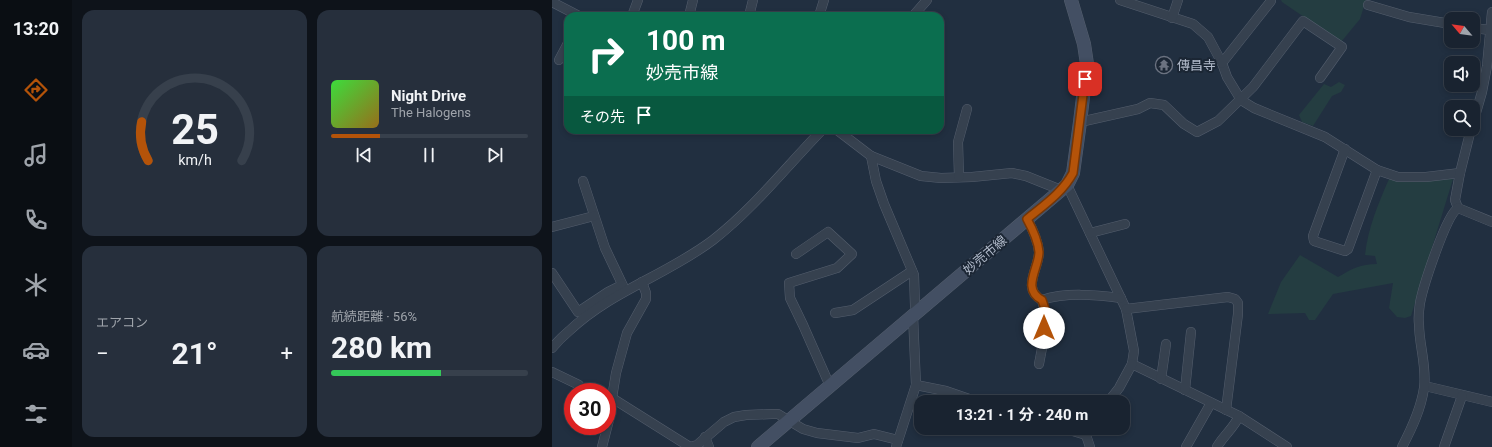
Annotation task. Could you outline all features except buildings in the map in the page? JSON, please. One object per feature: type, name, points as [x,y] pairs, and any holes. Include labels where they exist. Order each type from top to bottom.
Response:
[{"type":"main road","name":"妙売市線","points":[[758,447],[1064,187],[1073,173],[1087,64],[1084,44],[1071,0]]},
{"type":"street","points":[[634,12],[638,0]]},
{"type":"street","points":[[690,12],[693,0]]},
{"type":"street","points":[[750,12],[753,0]]},
{"type":"street","points":[[820,12],[824,0]]},
{"type":"street","points":[[916,12],[927,0]]},
{"type":"street","points":[[1120,0],[1193,24],[1208,36],[1222,63],[1227,77],[1240,100],[1254,108],[1325,137],[1377,170],[1398,177],[1426,177],[1460,173]]},
{"type":"street","points":[[1172,18],[1178,0]]},
{"type":"street","points":[[1222,63],[1271,1]]},
{"type":"street","points":[[556,2],[572,12]]},
{"type":"street","points":[[1368,5],[1409,17],[1444,23]]},
{"type":"street","points":[[1480,100],[1492,12]]},
{"type":"street","points":[[1080,122],[1138,109],[1150,103],[1164,105],[1184,124],[1196,132],[1218,121],[1253,87],[1303,21],[1342,47],[1320,78]]},
{"type":"street","points":[[1480,29],[1490,30]]},
{"type":"street","points":[[558,60],[564,50]]},
{"type":"street","points":[[959,177],[958,142],[967,109]]},
{"type":"street","points":[[552,273],[578,312],[608,292],[642,282],[692,254],[713,240],[759,199],[818,134]]},
{"type":"street","points":[[842,134],[871,156],[921,176],[941,178],[1012,173],[1064,187],[1090,233],[1126,309],[1134,351],[1132,364],[1114,395]]},
{"type":"street","points":[[1469,136],[1455,200],[1458,208],[1492,222]]},
{"type":"street","points":[[1344,149],[1313,236],[1314,241],[1345,251],[1348,249],[1377,170]]},
{"type":"street","points":[[616,401],[690,447],[697,445],[724,422],[734,417],[778,414],[803,429],[817,433],[858,438],[874,434],[897,443],[916,385],[916,313],[914,275],[884,204],[876,181],[871,156]]},
{"type":"street","points":[[582,181],[605,248],[624,287]]},
{"type":"street","points":[[1402,447],[1421,407],[1425,386],[1419,324],[1420,304],[1425,283],[1443,234],[1454,210],[1458,208]]},
{"type":"street","points":[[552,227],[594,216]]},
{"type":"street","points":[[1027,219],[1032,228],[1039,252],[1032,277],[1032,289],[1036,297],[1042,300],[1087,294],[1121,298]]},
{"type":"street","points":[[1090,233],[1125,224]]},
{"type":"street","points":[[796,254],[828,232],[852,254],[838,268],[789,283],[790,298],[830,386]]},
{"type":"street","points":[[835,313],[853,310],[912,271]]},
{"type":"street","points":[[614,383],[628,333],[646,299],[646,293],[642,282]]},
{"type":"street","points":[[552,348],[576,324],[624,287]]},
{"type":"street","points":[[1126,309],[1228,297],[1235,299],[1238,304],[1238,314],[1226,410]]},
{"type":"street","points":[[1039,364],[1045,319],[1045,309],[1042,300]]},
{"type":"street","points":[[1185,390],[1191,332]]},
{"type":"street","points":[[1161,379],[1166,344]]},
{"type":"street","points":[[1132,364],[1240,416],[1287,447]]},
{"type":"street","points":[[552,372],[577,383]]},
{"type":"street","points":[[916,385],[958,395]]},
{"type":"street","points":[[1425,386],[1492,402]]},
{"type":"street","points":[[1444,447],[1462,396]]},
{"type":"street","points":[[1186,447],[1211,403]]},
{"type":"street","points":[[1217,447],[1229,430],[1235,425],[1240,416]]},
{"type":"street","points":[[602,447],[605,435]]},
{"type":"street","points":[[1088,435],[1090,447]]},
{"type":"street","points":[[705,437],[709,447]]},
{"type":"green space","points":[[1281,0],[1366,0],[1360,19],[1341,42]]},
{"type":"green space","points":[[1339,82],[1345,85],[1341,92],[1332,96],[1313,126],[1302,122],[1299,115],[1324,84],[1331,87]]},
{"type":"green space","points":[[1389,179],[1453,179],[1411,316],[1405,318],[1397,317],[1389,308],[1393,283],[1333,294],[1315,320],[1309,320],[1305,313],[1268,314],[1281,282],[1300,255],[1338,277],[1356,268],[1377,264],[1375,256],[1365,255],[1366,245],[1377,207]]},
{"type":"place","name":"傳昌寺","points":[[1164,65]]},
{"type":"route","points":[[1044,328],[1045,309],[1042,300],[1036,297],[1032,289],[1032,277],[1039,252],[1032,228],[1027,219],[1061,190],[1067,184],[1073,173],[1085,79]]}]
